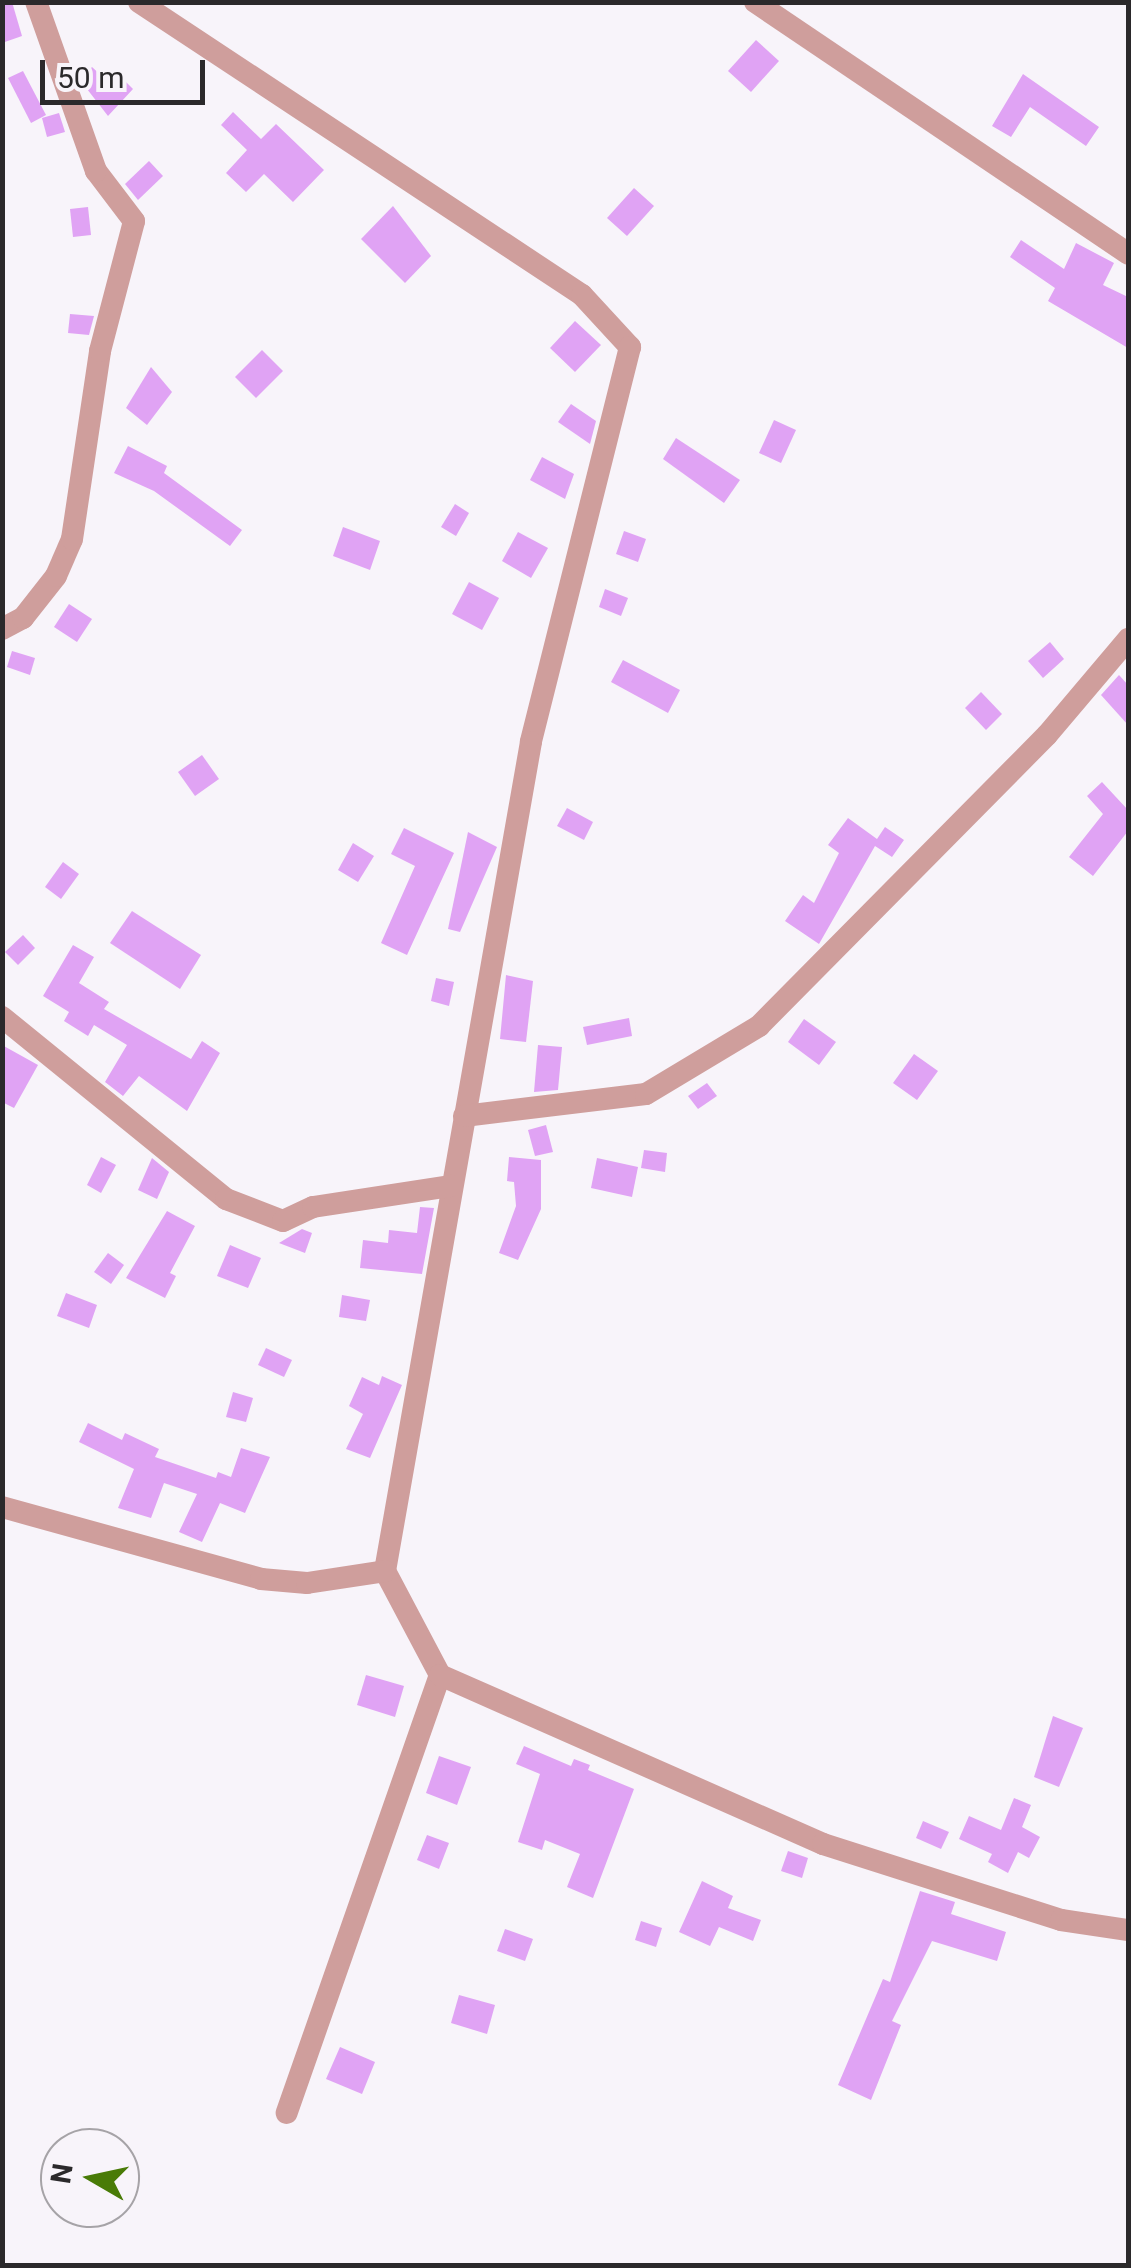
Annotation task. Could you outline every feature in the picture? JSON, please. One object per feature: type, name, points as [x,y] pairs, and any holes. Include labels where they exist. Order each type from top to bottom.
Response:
[{"type":"street","points":[[2,629],[23,618],[56,576],[72,539],[100,350],[134,220],[96,171],[36,2]]},
{"type":"street","points":[[139,2],[582,295],[630,347],[531,742],[385,1571],[440,1675],[824,1844],[1062,1920],[1128,1930]]},
{"type":"street","points":[[755,2],[1128,254]]},
{"type":"street","points":[[464,1116],[646,1094],[759,1026],[1047,736],[1128,639]]},
{"type":"street","points":[[2,1018],[226,1199],[283,1221],[313,1207],[452,1186]]},
{"type":"street","points":[[2,1507],[261,1578],[307,1582],[385,1571]]},
{"type":"street","points":[[287,2113],[440,1675]]},
{"type":"building","points":[[2,2],[12,2],[22,36],[2,43]]},
{"type":"building","points":[[756,40],[779,61],[751,92],[728,71]]},
{"type":"building","points":[[92,67],[105,79],[114,70],[133,89],[108,116],[80,80]]},
{"type":"building","points":[[23,71],[46,115],[31,123],[8,78]]},
{"type":"building","points":[[1023,74],[1099,127],[1086,146],[1030,107],[1011,137],[992,126]]},
{"type":"building","points":[[233,112],[261,139],[276,124],[324,170],[293,202],[264,174],[246,192],[226,173],[247,150],[221,125]]},
{"type":"building","points":[[59,113],[65,132],[47,137],[42,118]]},
{"type":"building","points":[[149,161],[163,176],[138,200],[125,184]]},
{"type":"building","points":[[634,188],[654,206],[627,236],[607,218]]},
{"type":"building","points":[[393,206],[431,256],[405,283],[361,239]]},
{"type":"building","points":[[88,207],[91,235],[73,237],[70,209]]},
{"type":"building","points":[[1021,240],[1064,269],[1076,243],[1114,263],[1103,285],[1128,297],[1128,348],[1048,301],[1055,288],[1010,257]]},
{"type":"building","points":[[70,314],[94,316],[89,335],[68,333]]},
{"type":"building","points":[[575,321],[601,345],[575,372],[550,348]]},
{"type":"building","points":[[262,350],[283,371],[256,398],[235,377]]},
{"type":"building","points":[[151,367],[172,392],[147,425],[126,408]]},
{"type":"building","points":[[571,404],[596,421],[590,444],[558,422]]},
{"type":"building","points":[[774,420],[796,430],[781,463],[759,453]]},
{"type":"building","points":[[676,438],[740,480],[724,503],[663,459]]},
{"type":"building","points":[[128,446],[167,466],[164,473],[242,530],[230,546],[154,491],[114,473]]},
{"type":"building","points":[[542,457],[574,474],[565,499],[530,480]]},
{"type":"building","points":[[455,504],[469,513],[456,536],[441,527]]},
{"type":"building","points":[[343,527],[380,541],[370,570],[333,556]]},
{"type":"building","points":[[624,531],[646,539],[638,562],[616,554]]},
{"type":"building","points":[[518,532],[548,548],[531,578],[502,561]]},
{"type":"building","points":[[469,582],[499,598],[482,630],[452,614]]},
{"type":"building","points":[[605,589],[628,598],[621,616],[599,607]]},
{"type":"building","points":[[69,604],[92,619],[77,642],[54,627]]},
{"type":"building","points":[[1050,642],[1064,659],[1043,678],[1028,661]]},
{"type":"building","points":[[12,651],[35,658],[30,675],[7,667]]},
{"type":"building","points":[[623,660],[680,690],[668,713],[611,682]]},
{"type":"building","points":[[1119,675],[1128,685],[1128,725],[1101,695]]},
{"type":"building","points":[[981,692],[1002,714],[986,730],[965,708]]},
{"type":"building","points":[[202,755],[219,779],[195,796],[178,772]]},
{"type":"building","points":[[1102,782],[1128,810],[1128,831],[1093,876],[1069,857],[1103,814],[1087,796]]},
{"type":"building","points":[[567,808],[593,822],[584,840],[557,826]]},
{"type":"building","points":[[848,818],[877,839],[885,827],[904,840],[892,857],[875,846],[819,944],[785,921],[803,895],[814,903],[839,853],[828,845]]},
{"type":"building","points":[[404,828],[454,853],[407,955],[381,943],[415,866],[391,854]]},
{"type":"building","points":[[468,832],[497,847],[460,932],[448,929]]},
{"type":"building","points":[[353,843],[374,856],[358,882],[338,870]]},
{"type":"building","points":[[63,862],[79,874],[61,899],[45,887]]},
{"type":"building","points":[[132,911],[201,955],[180,989],[110,943]]},
{"type":"building","points":[[23,935],[35,948],[18,965],[5,952]]},
{"type":"building","points":[[73,945],[94,957],[79,983],[109,1002],[104,1009],[191,1059],[202,1041],[220,1053],[187,1111],[139,1076],[123,1096],[105,1082],[127,1045],[94,1025],[88,1036],[64,1021],[69,1012],[43,996]]},
{"type":"building","points":[[506,975],[533,981],[526,1042],[500,1039]]},
{"type":"building","points":[[436,978],[454,982],[449,1006],[431,1001]]},
{"type":"building","points":[[629,1018],[632,1036],[587,1045],[583,1027]]},
{"type":"building","points":[[804,1019],[836,1042],[819,1065],[788,1042]]},
{"type":"building","points":[[2,1045],[38,1065],[14,1108],[2,1102]]},
{"type":"building","points":[[538,1045],[562,1047],[558,1090],[534,1092]]},
{"type":"building","points":[[914,1054],[938,1071],[917,1100],[893,1083]]},
{"type":"building","points":[[707,1083],[717,1096],[698,1109],[688,1096]]},
{"type":"building","points":[[546,1125],[553,1152],[535,1156],[528,1130]]},
{"type":"building","points":[[644,1150],[667,1153],[665,1172],[641,1168]]},
{"type":"building","points":[[101,1157],[116,1165],[101,1193],[87,1185]]},
{"type":"building","points":[[509,1157],[541,1160],[541,1209],[518,1260],[499,1253],[516,1206],[514,1182],[507,1181]]},
{"type":"building","points":[[152,1158],[169,1172],[157,1199],[138,1190]]},
{"type":"building","points":[[597,1158],[638,1167],[632,1197],[591,1188]]},
{"type":"building","points":[[420,1207],[434,1208],[422,1274],[360,1268],[363,1240],[388,1243],[389,1230],[417,1233]]},
{"type":"building","points":[[167,1211],[195,1226],[170,1273],[176,1276],[165,1298],[126,1278]]},
{"type":"building","points":[[302,1229],[312,1233],[305,1253],[279,1243]]},
{"type":"building","points":[[230,1245],[261,1258],[248,1288],[217,1276]]},
{"type":"building","points":[[108,1253],[124,1265],[111,1284],[94,1272]]},
{"type":"building","points":[[66,1293],[97,1305],[89,1328],[57,1316]]},
{"type":"building","points":[[342,1295],[370,1300],[366,1321],[339,1317]]},
{"type":"building","points":[[266,1348],[292,1360],[284,1377],[258,1365]]},
{"type":"building","points":[[382,1376],[402,1385],[370,1458],[346,1449],[363,1414],[349,1406],[362,1377],[379,1385]]},
{"type":"building","points":[[233,1392],[253,1398],[246,1422],[226,1417]]},
{"type":"building","points":[[88,1423],[122,1440],[125,1433],[159,1449],[155,1457],[216,1478],[218,1472],[231,1477],[241,1448],[270,1457],[245,1513],[220,1503],[202,1542],[179,1532],[197,1494],[164,1483],[151,1518],[118,1508],[134,1469],[79,1442]]},
{"type":"building","points":[[366,1675],[404,1686],[395,1717],[357,1705]]},
{"type":"building","points":[[1053,1716],[1083,1728],[1059,1787],[1034,1777]]},
{"type":"building","points":[[524,1746],[571,1766],[574,1759],[590,1765],[588,1770],[634,1789],[593,1898],[567,1887],[580,1854],[545,1840],[542,1850],[518,1842],[540,1774],[516,1764]]},
{"type":"building","points":[[439,1756],[471,1767],[457,1805],[426,1793]]},
{"type":"building","points":[[1014,1798],[1031,1805],[1022,1827],[1040,1837],[1029,1858],[1018,1852],[1008,1873],[988,1862],[992,1854],[959,1839],[969,1816],[1001,1830]]},
{"type":"building","points":[[923,1821],[949,1832],[941,1849],[916,1838]]},
{"type":"building","points":[[427,1835],[449,1843],[439,1869],[417,1860]]},
{"type":"building","points":[[788,1851],[808,1858],[802,1878],[781,1871]]},
{"type":"building","points":[[702,1881],[733,1896],[728,1908],[761,1920],[753,1941],[719,1927],[710,1946],[679,1932]]},
{"type":"building","points":[[920,1891],[955,1902],[951,1914],[1006,1932],[997,1961],[932,1941],[892,2021],[901,2025],[871,2100],[838,2085],[883,1979],[890,1982]]},
{"type":"building","points":[[641,1921],[662,1928],[656,1947],[635,1940]]},
{"type":"building","points":[[505,1929],[533,1939],[525,1961],[497,1951]]},
{"type":"building","points":[[459,1995],[495,2005],[487,2034],[451,2023]]},
{"type":"building","points":[[340,2047],[375,2062],[362,2094],[326,2079]]}]
